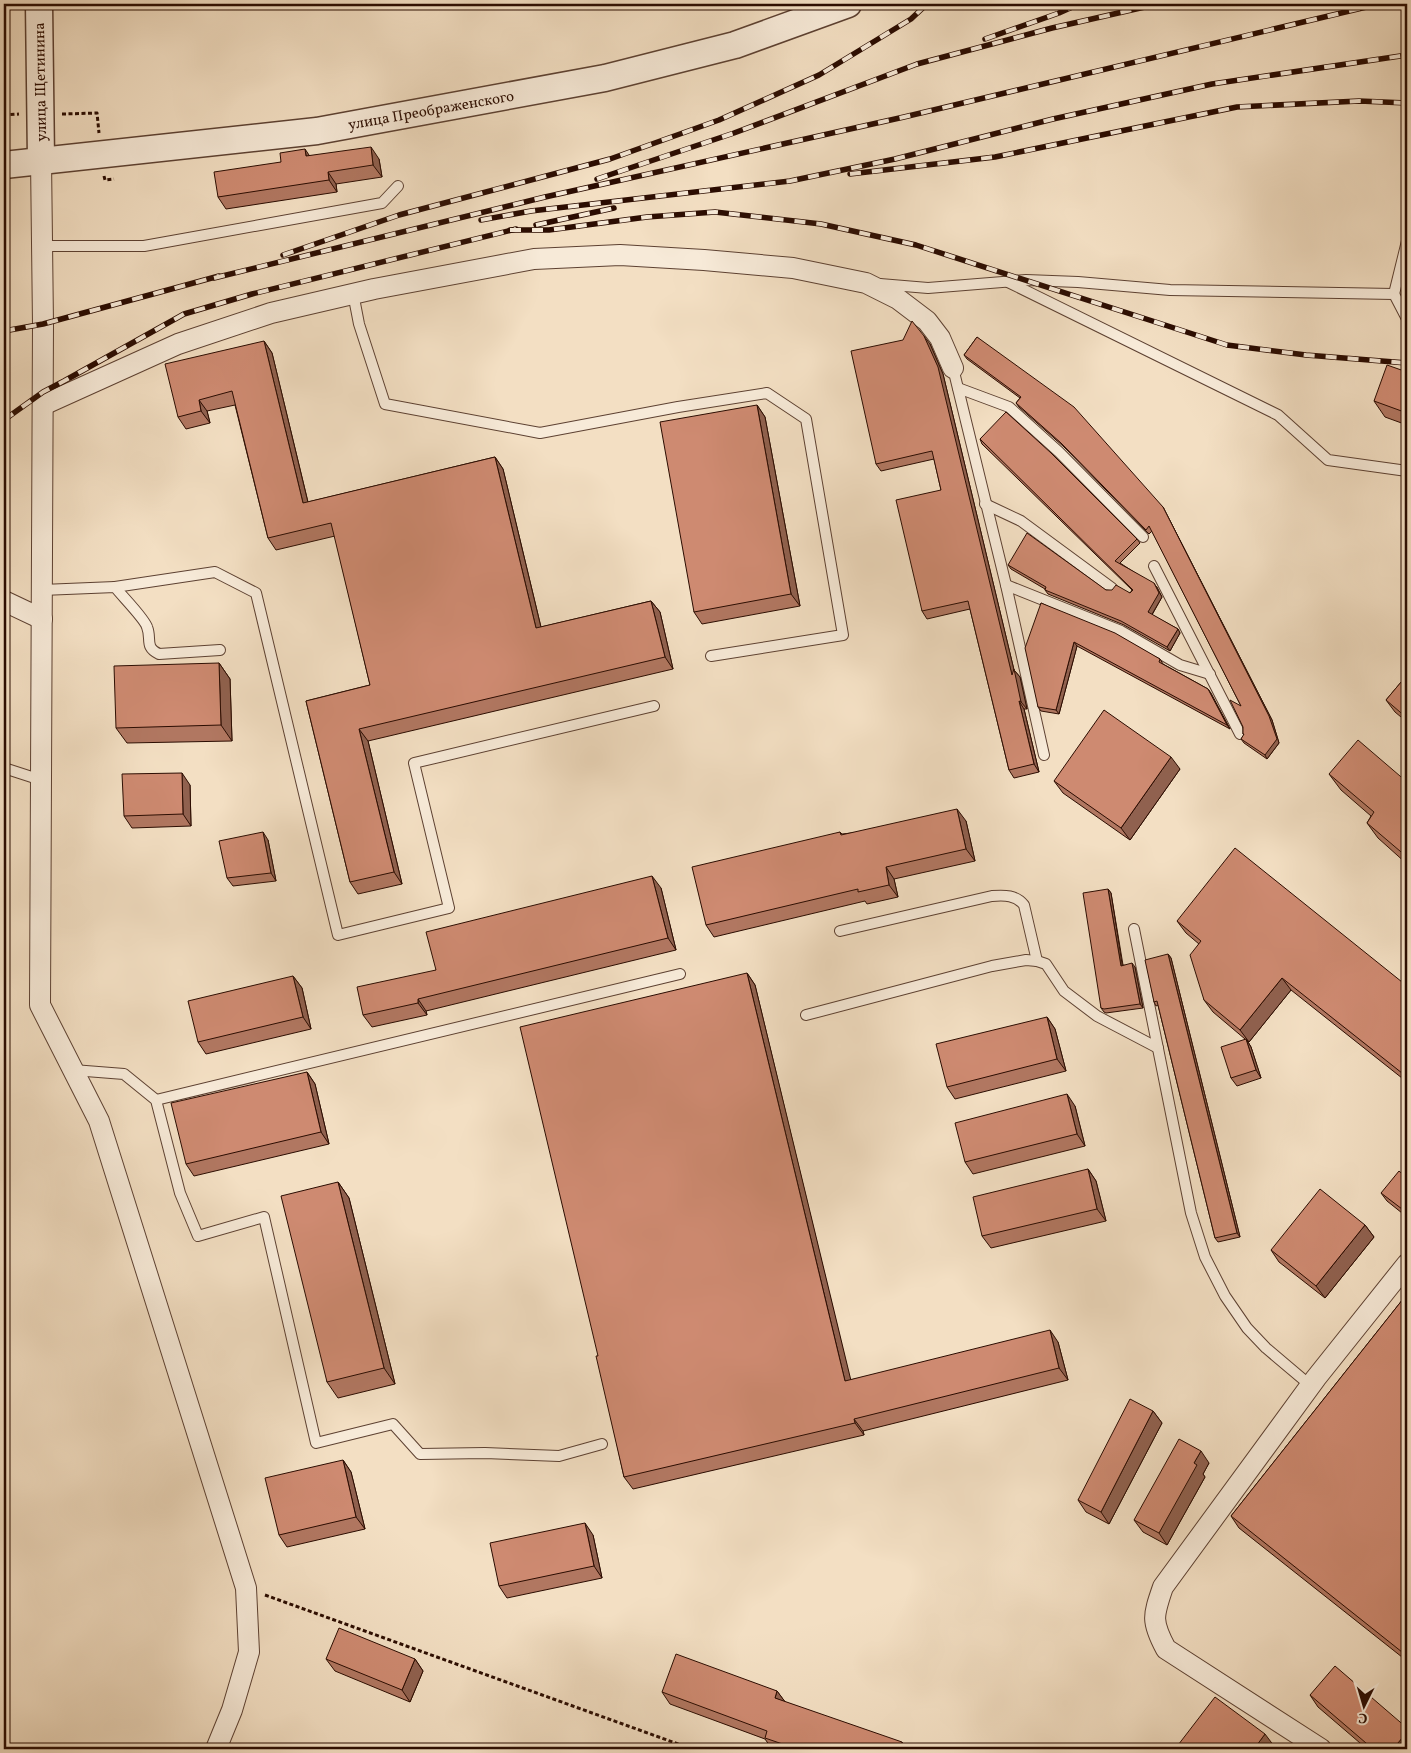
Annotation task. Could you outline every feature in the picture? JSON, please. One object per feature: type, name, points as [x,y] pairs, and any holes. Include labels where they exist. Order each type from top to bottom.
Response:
[{"type":"street","name":"улица Щетинина","points":[[39,4],[41,160]]},
{"type":"street","name":"улица Преображенского","points":[[4,165],[317,131],[605,78],[735,45],[840,5]]},
{"type":"street","points":[[41,160],[43,405],[40,1005],[99,1121],[246,1588],[249,1652],[232,1710],[216,1749]]},
{"type":"street","points":[[43,405],[178,344],[271,313],[354,293],[534,259],[620,256],[704,260],[794,268],[866,283],[898,299],[927,321],[940,338],[953,368]]},
{"type":"street","points":[[4,601],[42,619]]},
{"type":"street","points":[[1320,1749],[1166,1649],[1156,1630],[1155,1610],[1163,1586],[1311,1386],[1407,1264]]},
{"type":"lane","points":[[43,246],[144,246],[382,203],[398,186]]},
{"type":"lane","points":[[1407,241],[1394,294],[1407,319]]},
{"type":"lane","points":[[866,283],[928,288],[1026,280],[1078,282],[1170,290],[1394,294]]},
{"type":"lane","points":[[1007,282],[1278,415],[1328,460],[1407,471]]},
{"type":"lane","points":[[354,293],[359,324],[385,404],[540,433],[678,407],[767,393],[806,419],[843,635],[711,656]]},
{"type":"lane","points":[[953,368],[1006,585],[1044,755]]},
{"type":"lane","points":[[958,388],[1009,407],[1059,452],[1143,537]]},
{"type":"lane","points":[[985,504],[1021,521],[1112,588]]},
{"type":"lane","points":[[1154,566],[1240,734]]},
{"type":"lane","points":[[42,590],[115,587],[215,572],[256,592],[338,935],[449,908],[414,764],[654,706]]},
{"type":"lane","points":[[1006,585],[1121,631],[1180,665],[1210,674]]},
{"type":"lane","points":[[115,587],[147,626],[150,647],[153,651],[159,654],[220,650]]},
{"type":"lane","points":[[4,768],[41,780]]},
{"type":"lane","points":[[840,931],[992,896],[1006,896],[1019,899],[1024,905],[1037,961]]},
{"type":"lane","points":[[1134,930],[1192,1213],[1205,1257],[1224,1296],[1247,1328],[1266,1348],[1311,1386]]},
{"type":"lane","points":[[806,1015],[992,966],[1026,960],[1037,961],[1046,964],[1064,991],[1097,1016],[1158,1048]]},
{"type":"lane","points":[[156,1100],[680,974]]},
{"type":"lane","points":[[73,1070],[124,1074],[156,1100],[180,1194],[198,1236],[264,1217],[316,1443],[393,1424],[420,1454],[485,1453],[559,1456],[602,1444]]},
{"type":"path","points":[[246,1588],[692,1749]]},
{"type":"building","points":[[371,147],[373,165],[328,172],[329,180],[218,197],[214,172],[281,162],[280,153],[305,149],[306,156]]},
{"type":"building","points":[[912,321],[924,336],[938,367],[1012,675],[1014,669],[1021,702],[1019,701],[1034,764],[1009,770],[968,601],[922,611],[896,500],[941,490],[932,451],[876,464],[851,351],[903,340]]},
{"type":"building","points":[[977,337],[1074,407],[1163,507],[1269,716],[1277,739],[1265,755],[1241,739],[1244,734],[1243,727],[1230,700],[1241,706],[1149,526],[1146,530],[1061,443],[1016,403],[1021,397],[964,355]]},
{"type":"building","points":[[264,341],[303,503],[495,457],[536,628],[651,601],[665,657],[359,729],[394,872],[350,882],[306,701],[370,685],[331,523],[268,538],[232,391],[199,400],[201,411],[178,417],[165,364]]},
{"type":"building","points":[[1387,365],[1407,372],[1407,413],[1374,401]]},
{"type":"building","points":[[757,405],[791,594],[694,612],[660,422]]},
{"type":"building","points":[[1006,412],[1051,453],[1137,539],[1115,561],[1154,583],[1159,593],[1148,612],[1178,629],[1167,647],[1121,621],[1045,590],[1046,587],[1008,565],[1027,533],[1106,590],[1112,590],[1116,585],[1130,593],[1133,590],[980,439]]},
{"type":"building","points":[[1041,603],[1115,633],[1160,659],[1159,662],[1208,689],[1227,725],[1074,642],[1056,710],[1038,707],[1025,648]]},
{"type":"building","points":[[219,663],[221,725],[116,728],[114,666]]},
{"type":"building","points":[[1407,675],[1407,718],[1386,700]]},
{"type":"building","points":[[1104,710],[1171,757],[1121,828],[1054,781]]},
{"type":"building","points":[[1358,740],[1407,782],[1407,857],[1367,823],[1374,812],[1329,774]]},
{"type":"building","points":[[182,773],[183,814],[124,816],[122,774]]},
{"type":"building","points":[[957,809],[966,849],[886,867],[889,885],[858,892],[858,889],[706,925],[692,867],[840,832],[841,835]]},
{"type":"building","points":[[263,832],[271,873],[227,878],[219,841]]},
{"type":"building","points":[[1235,848],[1407,986],[1407,1077],[1282,978],[1240,1030],[1204,1000],[1190,955],[1201,941],[1177,921]]},
{"type":"building","points":[[652,876],[668,938],[418,999],[418,1003],[363,1015],[357,987],[436,970],[426,932]]},
{"type":"building","points":[[1108,889],[1121,966],[1132,963],[1140,1004],[1104,1009],[1101,1008],[1083,893]]},
{"type":"building","points":[[1168,954],[1237,1233],[1215,1238],[1157,1001],[1154,1002],[1145,960]]},
{"type":"building","points":[[747,973],[845,1381],[1050,1330],[1059,1368],[854,1419],[855,1423],[624,1477],[596,1356],[598,1356],[520,1027]]},
{"type":"building","points":[[293,976],[303,1017],[198,1042],[188,1001]]},
{"type":"building","points":[[1047,1017],[1057,1059],[947,1087],[936,1044]]},
{"type":"building","points":[[1246,1039],[1256,1070],[1231,1078],[1221,1047]]},
{"type":"building","points":[[307,1072],[321,1132],[186,1164],[171,1103]]},
{"type":"building","points":[[1067,1094],[1077,1134],[965,1162],[955,1123]]},
{"type":"building","points":[[1088,1169],[1097,1209],[982,1236],[973,1197]]},
{"type":"building","points":[[1399,1171],[1407,1178],[1407,1203],[1402,1209],[1381,1193]]},
{"type":"building","points":[[338,1182],[384,1368],[327,1382],[281,1196]]},
{"type":"building","points":[[1320,1189],[1365,1225],[1316,1286],[1271,1250]]},
{"type":"building","points":[[1407,1294],[1407,1656],[1231,1516]]},
{"type":"building","points":[[1130,1399],[1153,1411],[1101,1512],[1078,1500]]},
{"type":"building","points":[[1179,1439],[1201,1451],[1194,1463],[1197,1465],[1159,1533],[1134,1520]]},
{"type":"building","points":[[343,1460],[356,1517],[279,1535],[265,1478]]},
{"type":"building","points":[[585,1523],[594,1566],[499,1586],[490,1543]]},
{"type":"building","points":[[339,1628],[415,1659],[402,1690],[326,1659]]},
{"type":"building","points":[[676,1654],[777,1691],[775,1698],[902,1742],[900,1749],[797,1749],[765,1738],[767,1731],[662,1692]]},
{"type":"building","points":[[1335,1666],[1407,1728],[1407,1732],[1393,1749],[1373,1749],[1310,1695]]},
{"type":"building","points":[[1215,1697],[1265,1734],[1254,1749],[1175,1749]]},
{"type":"railway","points":[[283,255],[399,215],[610,159],[719,120],[819,75],[911,19],[927,4]]},
{"type":"railway","points":[[985,39],[1079,4]]},
{"type":"railway","points":[[597,179],[734,133],[917,64],[1052,28],[1158,4]]},
{"type":"railway","points":[[214,278],[545,197],[904,117],[1379,4]]},
{"type":"railway","points":[[481,220],[531,211],[790,181],[895,159],[1053,119],[1212,84],[1407,55]]},
{"type":"railway","points":[[850,174],[995,157],[1237,107],[1359,101],[1407,103]]},
{"type":"railway","points":[[536,225],[614,208]]},
{"type":"railway","points":[[510,230],[549,230],[647,217],[715,212],[821,224],[916,245],[1227,345],[1306,355],[1407,363]]},
{"type":"railway","points":[[4,420],[43,392],[184,314],[252,294],[516,229]]},
{"type":"railway","points":[[4,331],[43,324],[219,276]]}]
